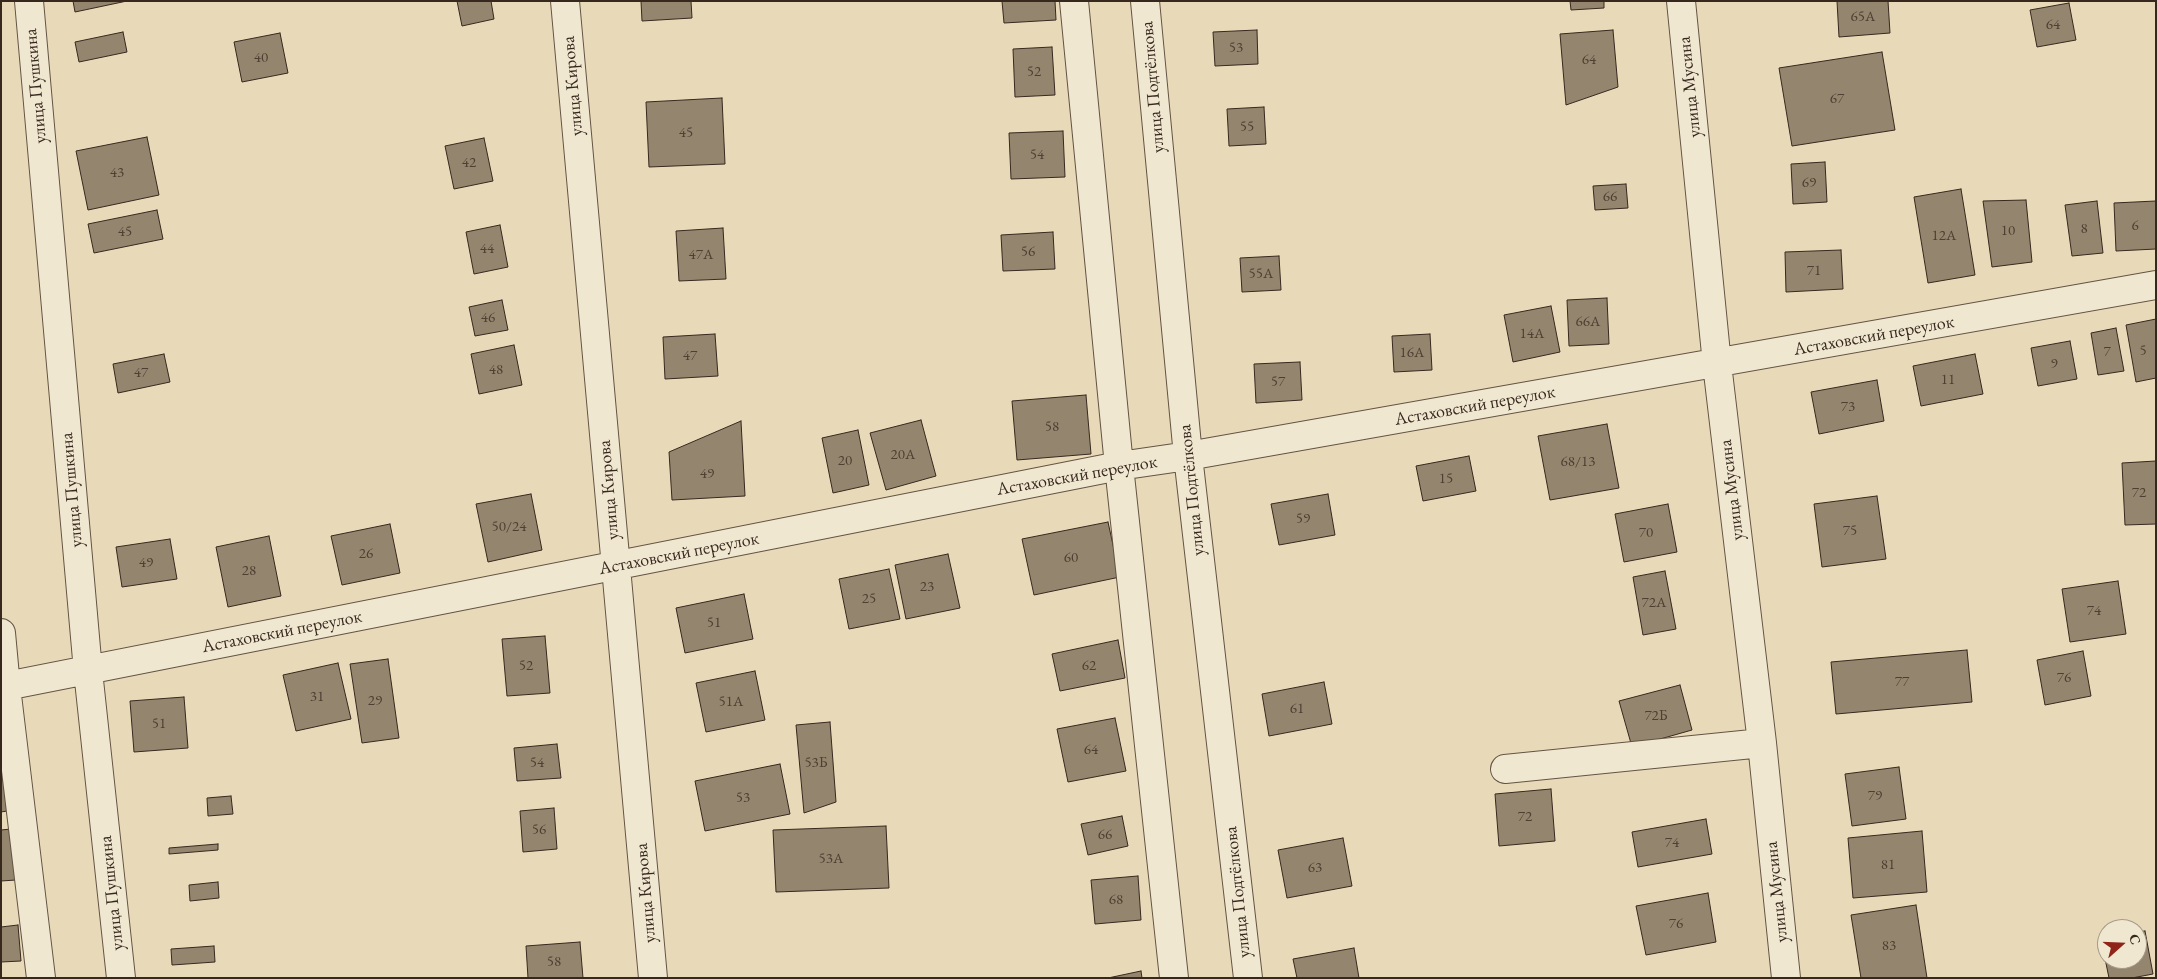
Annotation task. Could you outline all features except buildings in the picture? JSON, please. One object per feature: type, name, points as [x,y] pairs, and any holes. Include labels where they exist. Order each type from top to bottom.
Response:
[{"type":"street","name":"улица Пушкина","points":[[29,1],[88,671],[121,978]]},
{"type":"street","name":"улица Кирова","points":[[565,1],[654,978]]},
{"type":"street","points":[[1074,1],[1118,466],[1174,978]]},
{"type":"street","name":"улица Подтёлкова","points":[[1145,1],[1188,456],[1248,978]]},
{"type":"street","name":"улица Мусина","points":[[1681,1],[1717,364],[1762,743],[1786,978]]},
{"type":"street","name":"Астаховский переулок","points":[[3,687],[1118,466],[1188,456],[1717,364],[2156,285]]},
{"type":"street","points":[[1,633],[3,687],[40,978]]},
{"type":"street","points":[[1505,769],[1762,743]]}]
